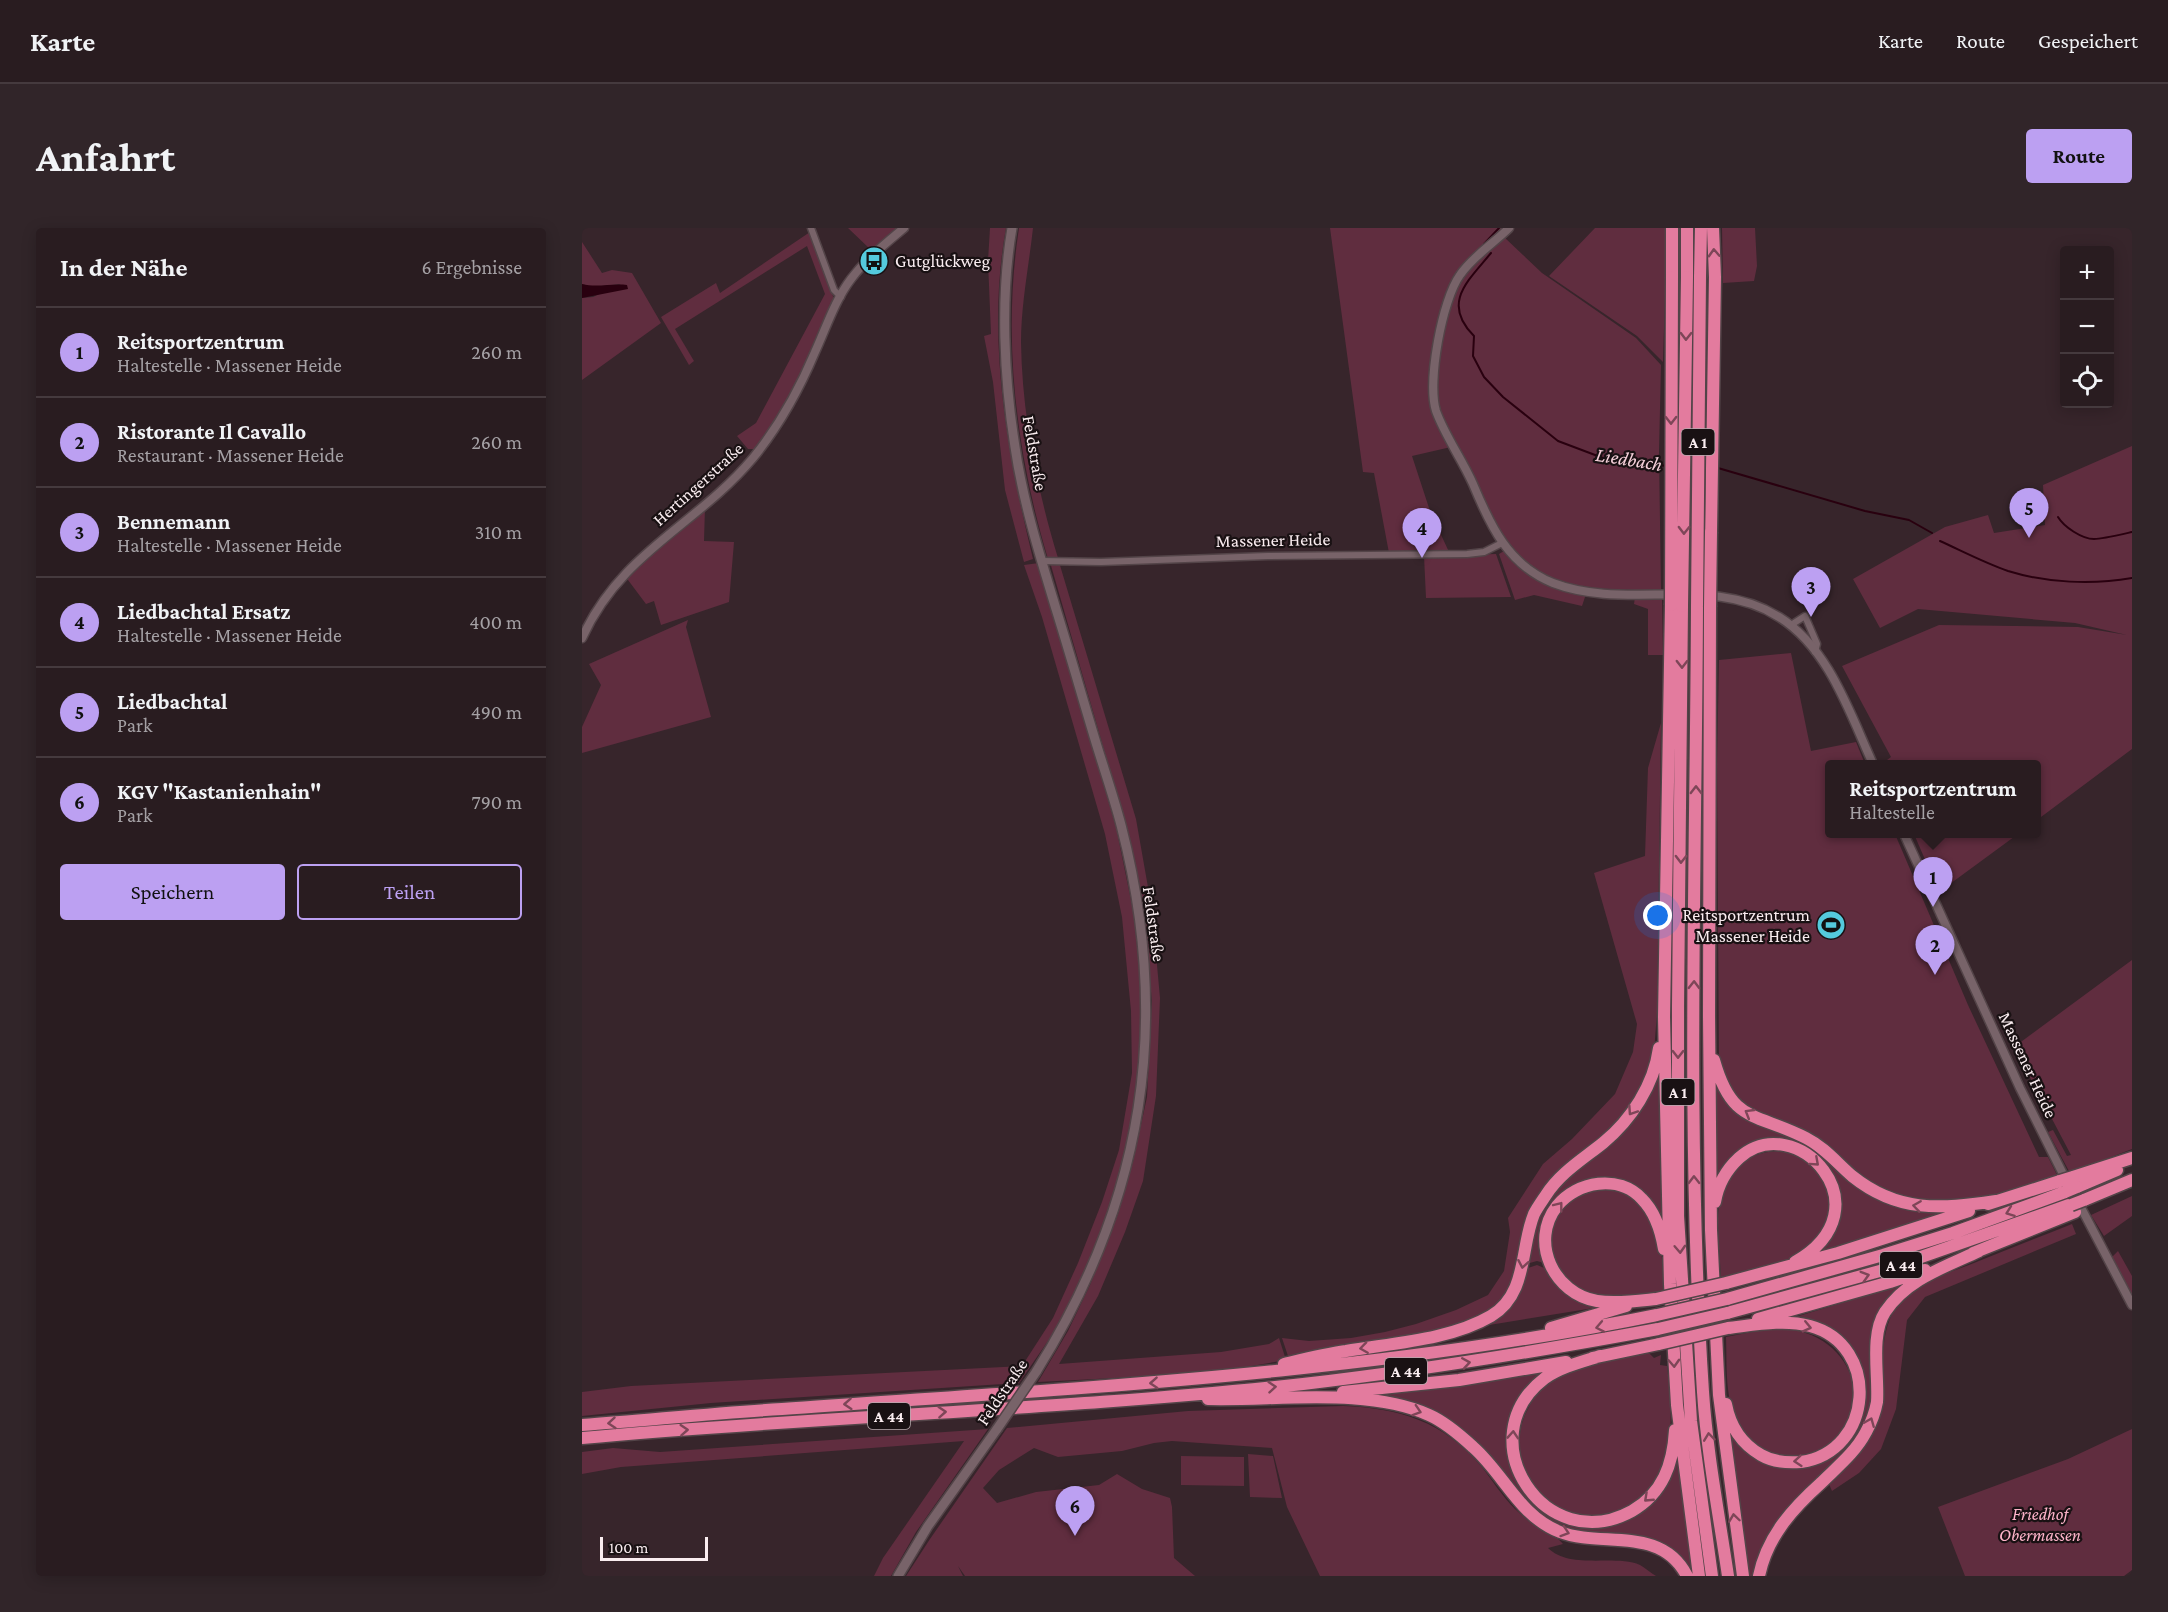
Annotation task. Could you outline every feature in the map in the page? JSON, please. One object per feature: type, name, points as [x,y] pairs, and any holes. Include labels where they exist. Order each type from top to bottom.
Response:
[{"type":"highway","points":[[1672,228],[1677,605],[1664,1017],[1670,1284],[1677,1405],[1700,1576]]},
{"type":"highway","name":"A 1","points":[[1687,228],[1677,605],[1678,1216],[1691,1421],[1712,1576]]},
{"type":"highway","name":"A 1","points":[[1701,228],[1693,1121],[1703,1395],[1728,1576]]},
{"type":"highway","points":[[1713,228],[1715,278],[1710,607],[1709,1016],[1711,1230],[1720,1406],[1743,1576]]},
{"type":"highway","points":[[1709,1016],[1713,1056],[1720,1082],[1725,1093],[1737,1106],[1753,1117],[1808,1138],[1868,1187],[1890,1199],[1933,1208],[1957,1207],[2063,1187]]},
{"type":"highway","points":[[1212,1379],[1345,1351],[1413,1341],[1463,1328],[1492,1315],[1509,1299],[1521,1275],[1534,1215],[1547,1193],[1569,1170],[1605,1142],[1625,1121],[1646,1090],[1658,1054],[1664,1017]]},
{"type":"highway","points":[[1711,1230],[1717,1191],[1731,1166],[1745,1153],[1767,1146],[1787,1146],[1804,1153],[1818,1163],[1829,1178],[1834,1191],[1836,1207],[1830,1228],[1816,1247],[1796,1261],[1766,1273]]},
{"type":"highway","points":[[2075,1182],[2132,1158]]},
{"type":"highway","name":"A 44","points":[[582,1425],[1212,1379],[1420,1355],[1592,1328],[1727,1299],[1809,1277],[1943,1236],[2075,1182],[2132,1164]]},
{"type":"highway","name":"A 44","points":[[582,1438],[1151,1398],[1302,1384],[1453,1365],[1658,1329],[1727,1313],[1887,1269],[2073,1208],[2132,1180]]},
{"type":"highway","points":[[1656,1299],[1628,1302],[1596,1301],[1569,1289],[1553,1271],[1547,1258],[1546,1235],[1556,1207],[1575,1190],[1601,1183],[1625,1187],[1636,1192],[1644,1200],[1657,1224],[1670,1284]]},
{"type":"highway","points":[[1506,1342],[1609,1311],[1838,1253],[1996,1201]]},
{"type":"highway","points":[[1759,1576],[1763,1558],[1775,1534],[1794,1508],[1855,1451],[1872,1419],[1876,1402],[1879,1333],[1883,1315],[1904,1290],[1922,1277],[2073,1208]]},
{"type":"highway","points":[[1276,1399],[1459,1380],[1659,1344],[1728,1328],[1890,1282],[1979,1251]]},
{"type":"highway","points":[[1718,1351],[1728,1413],[1734,1429],[1745,1444],[1766,1458],[1793,1463],[1808,1461],[1824,1454],[1851,1430],[1860,1403],[1860,1380],[1850,1354],[1839,1342],[1821,1330],[1799,1324],[1728,1328]]},
{"type":"highway","points":[[1600,1356],[1557,1371],[1545,1378],[1526,1397],[1514,1425],[1512,1441],[1517,1470],[1535,1498],[1549,1509],[1568,1518],[1595,1522],[1624,1515],[1646,1501],[1658,1488],[1671,1461],[1677,1405]]},
{"type":"highway","points":[[1151,1398],[1360,1399],[1393,1403],[1429,1415],[1449,1427],[1475,1448],[1527,1510],[1544,1524],[1560,1532],[1583,1538],[1636,1540],[1657,1547],[1673,1559],[1687,1576]]},
{"type":"main road","name":"Feldstraße","points":[[898,1576],[928,1526],[998,1429],[1070,1316],[1115,1210],[1130,1154],[1141,1097],[1148,1005],[1139,915],[1121,826],[1042,561],[1015,448],[1008,382],[1005,315],[1012,228]]},
{"type":"street","points":[[811,228],[834,290],[841,297]]},
{"type":"street","name":"Hertingerstraße","points":[[582,638],[600,603],[623,574],[738,474],[758,452],[775,429],[804,377],[841,297],[863,264],[904,228]]},
{"type":"street","points":[[1509,228],[1473,260],[1459,275],[1453,287],[1442,317],[1432,387],[1434,404],[1440,420],[1502,543],[1528,570],[1561,585],[1604,593],[1692,594],[1727,597],[1780,617],[1815,652],[1843,699],[1871,760]]},
{"type":"street","name":"Massener Heide","points":[[1042,561],[1101,562],[1268,556],[1467,554],[1484,552],[1502,543]]},
{"type":"street","points":[[1791,626],[1805,616],[1817,644],[1815,652]]},
{"type":"street","name":"Massener Heide","points":[[1906,838],[2020,1088],[2132,1305]]},
{"type":"green space","points":[[848,228],[898,228],[871,250]]},
{"type":"green space","points":[[990,228],[1006,228],[1000,269],[999,353],[1008,436],[1033,559],[1024,562],[1005,490],[993,382],[984,336],[991,334],[988,261]]},
{"type":"green space","points":[[1019,228],[1033,228],[1021,328],[1024,397],[1037,479],[1058,558],[1048,559],[1037,519],[1020,437],[1015,395],[1012,312]]},
{"type":"green space","points":[[1330,228],[1505,228],[1472,257],[1440,317],[1429,386],[1430,396],[1451,447],[1412,456],[1430,511],[1449,552],[1389,553],[1374,473],[1363,472]]},
{"type":"green space","points":[[1595,228],[1667,228],[1663,362],[1637,336],[1549,276]]},
{"type":"green space","points":[[1722,228],[1755,228],[1757,266],[1754,281],[1723,283]]},
{"type":"green space","points":[[810,232],[834,299],[801,374],[782,410],[759,445],[754,449],[748,449],[737,436],[756,423],[825,294],[807,246],[675,329],[694,361],[689,365],[661,317],[716,283],[720,293]]},
{"type":"green space","points":[[1504,237],[1542,273],[1636,338],[1661,365],[1659,452],[1661,591],[1586,588],[1549,577],[1522,560],[1504,541],[1439,411],[1435,387],[1445,318],[1455,289],[1475,262]]},
{"type":"green space","points":[[582,242],[602,273],[612,270],[632,273],[661,323],[582,380],[582,298],[593,297],[621,284],[592,287],[582,284]]},
{"type":"green space","points":[[2132,446],[2132,749],[2041,817],[2041,760],[1887,760],[1891,757],[1842,666],[1939,625],[2078,627],[2127,635],[2075,623],[1918,609],[1880,628],[1853,579],[1945,527],[1988,515],[1994,533],[2045,525],[2043,485]]},
{"type":"green space","points":[[705,507],[704,541],[734,542],[729,602],[661,625],[654,601],[646,604],[625,576]]},
{"type":"green space","points":[[1504,551],[1518,565],[1586,594],[1582,606],[1534,595],[1515,600],[1499,554]]},
{"type":"green space","points":[[1496,554],[1511,597],[1426,598],[1424,556]]},
{"type":"green space","points":[[1050,562],[1059,562],[1136,819],[1152,910],[1160,998],[1156,1096],[1143,1181],[1125,1232],[1098,1296],[1059,1364],[1221,1352],[1269,1344],[1279,1338],[1286,1360],[1211,1373],[1038,1382],[1068,1331],[1090,1285],[1118,1214],[1133,1162],[1147,1097],[1152,1001],[1143,914],[1126,826]]},
{"type":"green space","points":[[1039,563],[1116,827],[1134,915],[1143,1009],[1136,1095],[1126,1152],[1111,1210],[1084,1277],[1059,1325],[1019,1383],[711,1403],[582,1416],[582,1392],[631,1386],[1022,1366],[1053,1318],[1102,1202],[1119,1150],[1132,1073],[1131,1011],[1122,917],[1105,834],[1042,617],[1024,565]]},
{"type":"green space","points":[[1635,597],[1662,597],[1663,655],[1648,655],[1648,609],[1634,604]]},
{"type":"green space","points":[[688,620],[686,627],[711,717],[582,753],[582,727],[601,685],[589,664]]},
{"type":"green space","name":"Reitsportzentrum Massener Heide","points":[[1791,653],[1811,751],[1856,742],[1863,760],[1825,760],[1825,838],[1897,838],[1968,1005],[2039,1157],[2048,1157],[2058,1177],[2011,1192],[1967,1201],[1916,1201],[1884,1190],[1738,1100],[1728,1088],[1719,1063],[1717,764],[1719,660]]},
{"type":"green space","points":[[1661,723],[1657,1013],[1654,1052],[1642,1089],[1622,1119],[1544,1190],[1518,1275],[1506,1297],[1491,1312],[1462,1326],[1289,1359],[1282,1338],[1309,1341],[1351,1338],[1385,1332],[1456,1310],[1488,1295],[1504,1271],[1510,1232],[1508,1218],[1543,1164],[1572,1139],[1615,1094],[1633,1052],[1637,1024],[1594,873],[1645,856],[1648,768]]},
{"type":"green space","points":[[1916,838],[2013,838],[1939,892]]},
{"type":"green space","points":[[2132,960],[2132,1149],[2070,1173],[2048,1132],[2053,1130],[2067,1156],[2071,1155],[2014,1047]]},
{"type":"green space","points":[[1662,1062],[1663,1221],[1655,1207],[1613,1179],[1553,1205],[1544,1263],[1537,1261],[1526,1264],[1537,1216],[1549,1195],[1608,1143]]},
{"type":"green space","points":[[1714,1077],[1723,1095],[1805,1140],[1867,1189],[1945,1212],[1946,1215],[1817,1253],[1838,1206],[1805,1150],[1744,1151],[1715,1191]]},
{"type":"green space","points":[[1783,1151],[1812,1165],[1823,1179],[1827,1187],[1830,1206],[1827,1224],[1821,1235],[1796,1257],[1780,1265],[1721,1278],[1718,1214],[1721,1194],[1728,1177],[1740,1164],[1758,1154]]},
{"type":"green space","points":[[1612,1187],[1641,1202],[1660,1239],[1665,1290],[1630,1298],[1613,1299],[1584,1294],[1563,1279],[1549,1247],[1554,1217],[1577,1193]]},
{"type":"green space","points":[[2132,1196],[2132,1216],[2104,1236],[2091,1215]]},
{"type":"green space","points":[[2072,1224],[2076,1234],[1925,1297],[1907,1320],[1896,1409],[1881,1449],[1859,1473],[1832,1491],[1829,1484],[1859,1453],[1876,1425],[1881,1400],[1887,1326],[1901,1300],[1916,1287],[1935,1278]]},
{"type":"green space","points":[[2118,1251],[2132,1276],[2132,1295],[2112,1257]]},
{"type":"green space","points":[[1537,1265],[1549,1270],[1600,1307],[1477,1327],[1494,1317],[1525,1269]]},
{"type":"green space","points":[[1907,1283],[1885,1305],[1872,1406],[1864,1428],[1854,1445],[1807,1491],[1755,1576],[1746,1576],[1729,1434],[1752,1455],[1778,1466],[1803,1467],[1827,1459],[1847,1443],[1860,1422],[1865,1395],[1859,1365],[1843,1341],[1826,1331],[1789,1319]]},
{"type":"green space","points":[[1790,1329],[1818,1338],[1837,1353],[1850,1373],[1853,1385],[1853,1412],[1839,1435],[1819,1451],[1794,1457],[1782,1457],[1769,1453],[1753,1444],[1738,1424],[1728,1389],[1726,1337],[1762,1330]]},
{"type":"green space","points":[[1649,1353],[1654,1358],[1661,1355],[1660,1365],[1667,1366],[1670,1435],[1660,1474],[1643,1497],[1619,1511],[1591,1516],[1561,1510],[1539,1492],[1531,1482],[1525,1472],[1519,1450],[1521,1427],[1537,1393],[1556,1376],[1576,1367]]},
{"type":"green space","points":[[1545,1372],[1520,1399],[1509,1445],[1516,1477],[1528,1496],[1545,1511],[1566,1521],[1589,1526],[1612,1524],[1634,1516],[1654,1502],[1665,1487],[1678,1459],[1694,1576],[1674,1554],[1559,1528],[1535,1514],[1467,1433],[1441,1416],[1372,1397]]},
{"type":"green space","points":[[1343,1406],[1401,1414],[1419,1420],[1451,1438],[1481,1466],[1515,1509],[1563,1544],[1548,1548],[1557,1555],[1580,1560],[1629,1562],[1640,1565],[1656,1576],[1320,1576],[1287,1507],[1272,1448],[1172,1441],[1122,1451],[1058,1457],[1034,1448],[999,1470],[983,1488],[997,1503],[1036,1492],[1099,1485],[1117,1474],[1142,1489],[1170,1498],[1174,1558],[1195,1576],[965,1576],[958,1566],[963,1576],[906,1576],[1007,1428],[1188,1411]]},
{"type":"green space","points":[[988,1429],[916,1532],[891,1576],[874,1576],[883,1558],[964,1441],[621,1467],[582,1474],[582,1452],[613,1448],[660,1452]]},
{"type":"green space","name":"Friedhof Obermassen","points":[[2132,1429],[2132,1570],[2124,1576],[1965,1576],[1938,1507],[2068,1459]]},
{"type":"green space","points":[[1248,1454],[1273,1456],[1282,1498],[1250,1497]]},
{"type":"green space","points":[[1181,1456],[1244,1457],[1244,1486],[1181,1485]]},
{"type":"shaded area","points":[[582,284],[627,285],[628,289],[582,298]]},
{"type":"waterway","name":"Liedbach","points":[[1484,244],[1499,228]]},
{"type":"waterway","name":"Liedbach","points":[[1491,253],[1467,283],[1459,303],[1464,324],[1474,336],[1473,356],[1484,377],[1503,397],[1558,441],[1603,458],[1667,466]]},
{"type":"waterway","name":"Liedbach","points":[[1718,468],[1865,511],[1909,520],[1932,533]]},
{"type":"waterway","points":[[2058,517],[2064,525],[2084,537],[2094,539],[2132,532]]},
{"type":"waterway","name":"Liedbach","points":[[1940,541],[1999,568],[2038,578],[2085,582],[2132,578]]},
{"type":"place","name":"Gutglückweg","points":[[874,261]]},
{"type":"place","name":"Liedbachtal","points":[[2029,538]]},
{"type":"place","name":"Liedbachtal Ersatz","points":[[1422,558]]},
{"type":"place","name":"Bennemann","points":[[1811,617]]},
{"type":"place","name":"Reitsportzentrum","points":[[1933,907]]},
{"type":"place","name":"Reitsportzentrum Massener Heide","points":[[1831,925]]},
{"type":"place","name":"Ristorante Il Cavallo","points":[[1935,975]]},
{"type":"place","name":"KGV \"Kastanienhain\"","points":[[1075,1536]]}]
